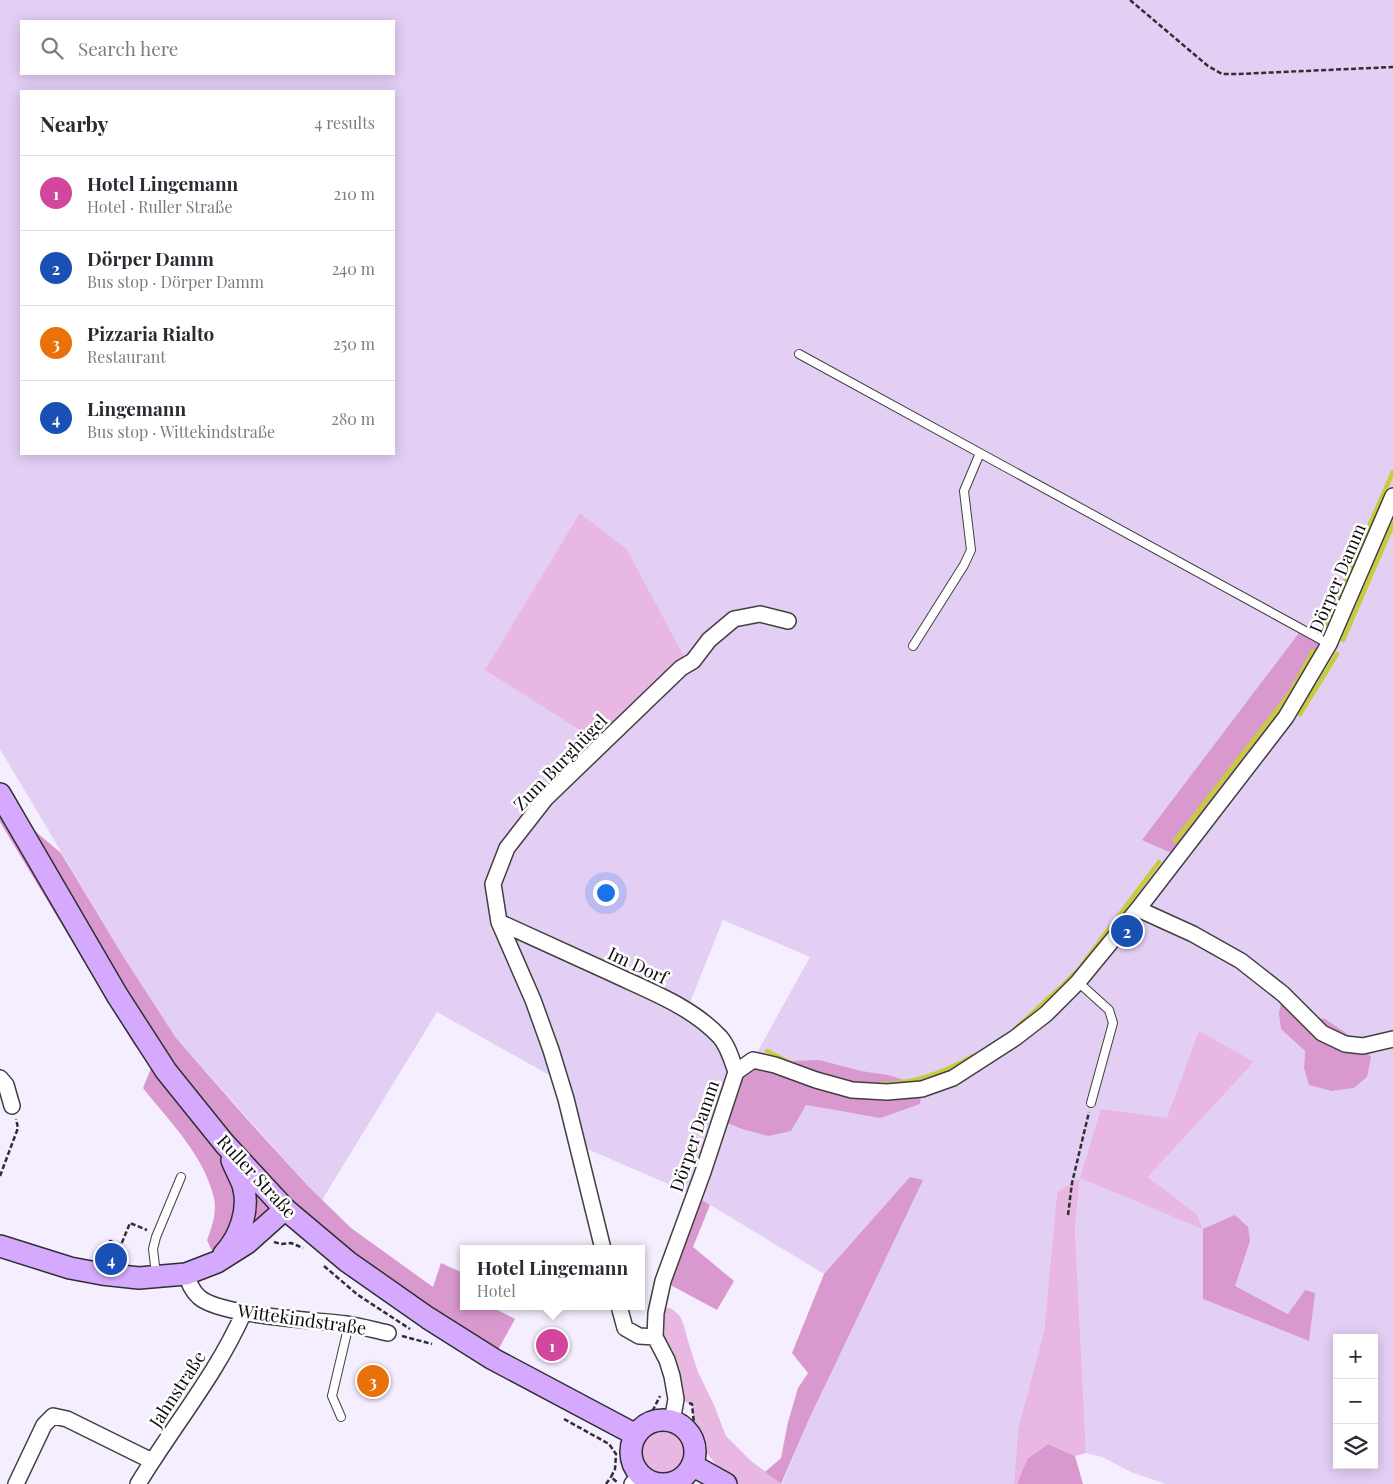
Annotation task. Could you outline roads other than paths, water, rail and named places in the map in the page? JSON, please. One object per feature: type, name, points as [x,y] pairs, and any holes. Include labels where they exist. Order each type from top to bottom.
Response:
[{"type":"main road","name":"Ruller Straße","points":[[0,794],[127,1010],[166,1071],[224,1143],[285,1210],[348,1262],[428,1318],[493,1359],[627,1431]]},
{"type":"main road","points":[[217,1262],[230,1248],[238,1232],[245,1202],[243,1186],[224,1143]]},
{"type":"main road","points":[[0,1246],[70,1268],[96,1273],[139,1278],[186,1274],[217,1262],[247,1243],[285,1210]]},
{"type":"main road","points":[[698,1458],[686,1474],[677,1480],[656,1483],[645,1478],[636,1479],[636,1469],[631,1455],[632,1447],[627,1431],[640,1430],[650,1423],[660,1420],[672,1422],[685,1429],[694,1444],[695,1454],[726,1484]]},
{"type":"street","name":"Dörper Damm","points":[[655,1337],[656,1313],[663,1281],[736,1072],[753,1060],[775,1065],[816,1080],[852,1090],[887,1092],[922,1089],[953,1078],[1015,1038],[1046,1014],[1078,982],[1138,909],[1286,717],[1329,644],[1393,496]]},
{"type":"street","name":"Zum Burghügel","points":[[602,1245],[566,1099],[534,1000],[499,922],[493,884],[507,848],[546,798],[681,668],[693,661],[709,640],[734,619],[760,614],[788,621]]},
{"type":"street","points":[[1138,909],[1193,934],[1241,961],[1283,994],[1322,1033],[1345,1044],[1363,1046],[1393,1039]]},
{"type":"street","name":"Im Dorf","points":[[499,922],[655,993],[687,1010],[722,1039],[730,1054],[736,1072]]},
{"type":"street","points":[[0,1078],[6,1085],[12,1106]]},
{"type":"street","name":"Wittekindstraße","points":[[186,1274],[191,1288],[200,1298],[214,1306],[244,1312],[349,1324],[388,1333]]},
{"type":"street","points":[[619,1310],[625,1328],[639,1336],[655,1337],[667,1360],[676,1399],[672,1422]]},
{"type":"street","name":"Jahnstraße","points":[[138,1484],[203,1386],[233,1337],[244,1312]]},
{"type":"street","points":[[16,1484],[44,1425],[53,1416],[67,1419],[152,1461]]},
{"type":"lane","points":[[799,354],[1329,644]]},
{"type":"lane","points":[[913,646],[964,565],[970,550],[964,490],[980,453]]},
{"type":"lane","points":[[1078,982],[1109,1010],[1113,1023],[1091,1104]]},
{"type":"lane","points":[[157,1277],[153,1249],[157,1234],[181,1177]]},
{"type":"lane","points":[[340,1417],[332,1396],[349,1324]]},
{"type":"waterway","points":[[1326,624],[1393,472]]},
{"type":"waterway","points":[[1343,640],[1393,524]]},
{"type":"waterway","points":[[1175,841],[1291,692],[1313,651]]},
{"type":"waterway","points":[[1300,714],[1337,654]]},
{"type":"waterway","points":[[1015,1029],[1079,969],[1159,862]]},
{"type":"waterway","points":[[767,1051],[792,1064]]},
{"type":"waterway","points":[[881,1084],[905,1082],[929,1076],[973,1056]]},
{"type":"place","name":"Dörper Damm","points":[[1127,931]]},
{"type":"place","name":"Lingemann","points":[[111,1259]]},
{"type":"place","name":"Hotel Lingemann","points":[[552,1345]]},
{"type":"place","name":"Pizzaria Rialto","points":[[373,1381]]}]
